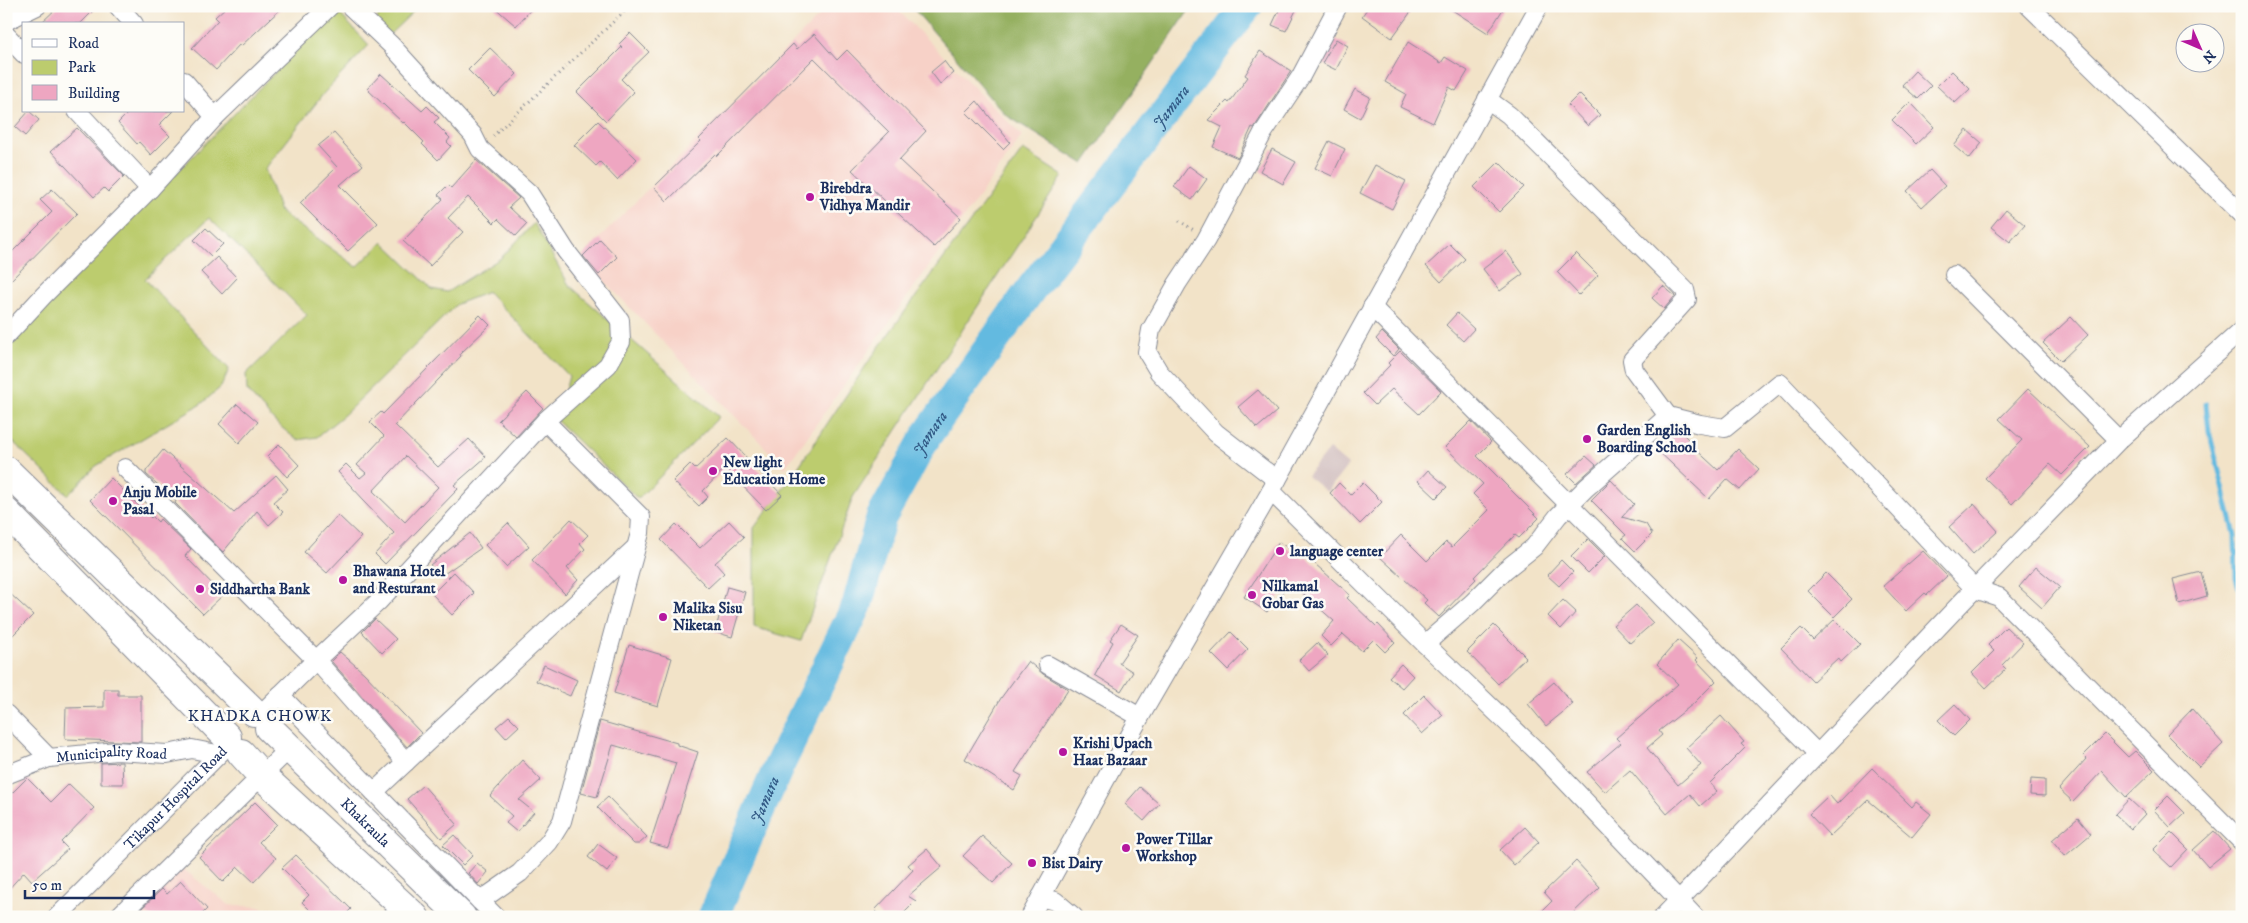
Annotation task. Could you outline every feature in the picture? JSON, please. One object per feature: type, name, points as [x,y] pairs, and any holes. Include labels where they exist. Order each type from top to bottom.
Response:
[{"type":"main road","name":"Khakraula","points":[[6,470],[291,747],[341,799],[471,909]]},
{"type":"main road","points":[[6,512],[229,747],[415,917]]},
{"type":"main road","points":[[243,711],[261,718],[268,739],[263,748],[252,753],[229,747],[228,726],[233,717],[243,711]]},
{"type":"street","points":[[6,21],[37,6]]},
{"type":"street","points":[[118,6],[132,22]]},
{"type":"street","points":[[6,336],[44,295],[150,190],[215,117],[330,6]]},
{"type":"street","points":[[261,718],[280,695],[379,601],[545,421],[608,365],[621,342],[620,320],[566,252],[529,193],[480,149],[473,135],[391,45],[350,6]]},
{"type":"street","points":[[1338,6],[1302,76],[1263,133],[1206,240],[1151,330],[1148,352],[1159,372],[1216,433],[1274,486],[1425,644],[1542,756],[1695,917]]},
{"type":"street","points":[[1030,917],[1140,717],[1274,486],[1539,6]]},
{"type":"street","points":[[2029,6],[2242,214]]},
{"type":"street","points":[[6,35],[22,52]]},
{"type":"street","points":[[185,82],[215,117]]},
{"type":"street","points":[[1488,99],[1509,115],[1578,186],[1685,290],[1687,299],[1632,360],[1634,370],[1668,416],[1725,428],[1780,383],[1975,589],[1999,597],[2242,842]]},
{"type":"street","points":[[78,112],[150,190]]},
{"type":"street","points":[[1954,275],[2120,440]]},
{"type":"street","points":[[1372,307],[1818,754]]},
{"type":"street","points":[[1663,917],[1975,589],[2120,440],[2242,330]]},
{"type":"street","points":[[1425,644],[1534,547],[1570,504],[1668,416]]},
{"type":"street","points":[[471,909],[520,873],[549,842],[562,821],[634,549],[640,533],[641,517],[545,421]]},
{"type":"street","points":[[125,468],[316,660],[406,762]]},
{"type":"street","points":[[374,792],[634,549]]},
{"type":"street","points":[[1048,665],[1140,717]]},
{"type":"street","points":[[280,695],[374,792],[471,909],[496,917]]},
{"type":"street","points":[[6,714],[49,758]]},
{"type":"street","name":"Municipality Road","points":[[6,775],[49,758],[116,751],[167,754],[192,749],[229,747]]},
{"type":"street","name":"Tikapur Hospital Road","points":[[57,917],[229,747]]},
{"type":"street","points":[[118,917],[291,747]]},
{"type":"street","points":[[1041,897],[1055,901],[1074,917]]},
{"type":"path","points":[[480,149],[630,6]]},
{"type":"shaded area","name":"Birebdra Vidhya Mandir","points":[[829,6],[894,6],[1022,136],[785,468],[581,257]]},
{"type":"shaded area","points":[[1329,449],[1348,465],[1327,492],[1307,476]]},
{"type":"shaded area","points":[[177,864],[229,905],[260,907],[276,917],[125,917]]},
{"type":"green space","points":[[379,6],[419,6],[389,35],[377,25]]},
{"type":"green space","points":[[911,6],[1192,6],[1084,164],[1006,115]]},
{"type":"green space","points":[[336,10],[369,45],[324,93],[265,169],[280,212],[357,267],[383,242],[432,289],[447,292],[501,258],[534,223],[569,285],[719,417],[638,499],[557,421],[569,376],[488,292],[457,304],[345,414],[317,437],[297,440],[275,422],[247,391],[246,374],[307,315],[209,218],[145,279],[229,369],[221,387],[201,404],[96,466],[68,495],[6,435],[6,350],[96,255]]},
{"type":"green space","points":[[1023,150],[1063,176],[853,497],[801,641],[754,627],[754,528],[793,475],[871,358]]},
{"type":"building","points":[[59,6],[98,6],[82,22],[42,22]]},
{"type":"building","points":[[227,6],[284,6],[241,46],[240,44],[216,70],[192,48],[218,20],[215,17]]},
{"type":"building","points":[[493,6],[534,6],[516,26]]},
{"type":"building","points":[[1281,6],[1298,6],[1286,31],[1272,25]]},
{"type":"building","points":[[1369,6],[1415,6],[1392,38],[1362,16]]},
{"type":"building","points":[[1446,6],[1505,6],[1488,33]]},
{"type":"building","points":[[630,33],[649,52],[621,79],[634,92],[606,121],[577,92],[622,47],[619,44]]},
{"type":"building","points":[[814,34],[837,60],[847,50],[926,131],[899,160],[961,218],[934,247],[852,170],[889,132],[814,58],[717,156],[715,154],[667,201],[654,187],[701,141],[699,139],[793,44],[797,49]]},
{"type":"building","points":[[1336,39],[1348,46],[1336,70],[1322,63]]},
{"type":"building","points":[[1408,42],[1441,63],[1445,57],[1468,71],[1456,91],[1449,87],[1433,123],[1400,107],[1406,94],[1385,82]]},
{"type":"building","points":[[490,48],[517,74],[495,97],[468,70]]},
{"type":"building","points":[[1260,51],[1291,71],[1254,128],[1252,127],[1238,158],[1213,147],[1222,127],[1208,120],[1227,101],[1229,103],[1248,77],[1245,75]]},
{"type":"building","points":[[944,61],[953,73],[940,84],[931,72]]},
{"type":"building","points":[[1915,71],[1931,86],[1918,99],[1902,85]]},
{"type":"building","points":[[1952,71],[1970,89],[1955,103],[1937,86]]},
{"type":"building","points":[[381,74],[422,111],[427,106],[439,118],[434,122],[450,138],[447,142],[451,146],[438,160],[422,144],[424,142],[404,122],[367,89]]},
{"type":"building","points":[[1355,89],[1370,97],[1360,118],[1344,109]]},
{"type":"building","points":[[1579,94],[1600,115],[1588,126],[1568,105]]},
{"type":"building","points":[[977,101],[1010,142],[1003,149],[966,112]]},
{"type":"building","points":[[1910,102],[1934,127],[1916,144],[1892,120]]},
{"type":"building","points":[[28,112],[39,120],[25,136],[15,127]]},
{"type":"building","points":[[129,112],[172,112],[159,125],[170,136],[151,155],[139,142],[137,144],[118,123]]},
{"type":"building","points":[[598,121],[637,159],[617,180],[600,162],[596,166],[574,145]]},
{"type":"building","points":[[77,128],[124,176],[108,192],[104,188],[94,197],[51,151]]},
{"type":"building","points":[[1967,130],[1982,143],[1969,159],[1954,146]]},
{"type":"building","points":[[334,133],[363,165],[340,185],[378,223],[348,251],[300,203],[337,167],[318,146]]},
{"type":"building","points":[[1329,141],[1345,149],[1332,176],[1315,168]]},
{"type":"building","points":[[1272,149],[1296,162],[1283,184],[1260,171]]},
{"type":"building","points":[[476,160],[519,198],[509,207],[527,224],[516,236],[498,219],[494,223],[468,197],[448,218],[463,232],[430,266],[403,241],[443,199],[438,195],[448,185],[451,188]]},
{"type":"building","points":[[1499,162],[1524,187],[1499,212],[1474,187]]},
{"type":"building","points":[[1375,165],[1406,181],[1392,209],[1360,193]]},
{"type":"building","points":[[1189,166],[1207,179],[1192,200],[1174,187]]},
{"type":"building","points":[[1930,170],[1945,186],[1922,207],[1907,191]]},
{"type":"building","points":[[52,189],[77,213],[6,285],[6,258],[52,212],[40,200]]},
{"type":"building","points":[[2006,209],[2025,225],[2010,242],[1991,227]]},
{"type":"building","points":[[206,228],[223,244],[211,256],[194,240]]},
{"type":"building","points":[[600,239],[617,257],[599,275],[583,256]]},
{"type":"building","points":[[1450,244],[1465,259],[1441,282],[1426,266]]},
{"type":"building","points":[[1506,251],[1523,274],[1500,291],[1483,269]]},
{"type":"building","points":[[1576,253],[1598,275],[1579,295],[1557,272]]},
{"type":"building","points":[[217,257],[237,278],[222,294],[201,272]]},
{"type":"building","points":[[1663,286],[1675,296],[1664,309],[1652,298]]},
{"type":"building","points":[[1457,313],[1474,329],[1463,341],[1446,325]]},
{"type":"building","points":[[480,315],[490,325],[460,354],[461,356],[395,425],[438,467],[469,439],[486,457],[454,485],[458,489],[385,564],[375,554],[394,533],[338,472],[346,464],[360,478],[366,473],[357,465],[384,436],[370,422],[381,412],[383,414]],"holes":[[[406,456],[438,487],[405,522],[373,491]]]},
{"type":"building","points":[[2071,317],[2088,335],[2061,361],[2043,343]]},
{"type":"building","points":[[1382,332],[1399,349],[1393,356],[1376,339]]},
{"type":"building","points":[[1400,351],[1441,391],[1419,414],[1392,389],[1375,405],[1363,393],[1390,365],[1388,363]]},
{"type":"building","points":[[2028,389],[2090,447],[2062,475],[2050,464],[2012,504],[1985,478],[2022,440],[1999,419]]},
{"type":"building","points":[[1258,390],[1277,411],[1257,428],[1238,407]]},
{"type":"building","points":[[527,392],[543,408],[516,437],[498,420]]},
{"type":"building","points":[[237,404],[258,422],[239,443],[219,424]]},
{"type":"building","points":[[1471,421],[1491,442],[1477,456],[1539,518],[1519,538],[1515,535],[1474,577],[1476,579],[1439,617],[1424,603],[1427,600],[1380,557],[1401,535],[1427,561],[1446,542],[1452,547],[1489,510],[1473,494],[1483,484],[1445,447]]},
{"type":"building","points":[[1672,428],[1679,430],[1692,443],[1691,445],[1718,470],[1738,449],[1759,469],[1740,490],[1727,479],[1709,499],[1654,447]]},
{"type":"building","points":[[728,438],[782,495],[766,510],[725,468],[703,491],[708,497],[699,506],[673,481],[690,464],[695,469]]},
{"type":"building","points":[[279,444],[299,465],[287,477],[267,456]]},
{"type":"building","points":[[163,450],[234,513],[276,475],[288,489],[273,502],[283,512],[269,525],[257,511],[223,552],[175,503],[176,501],[146,474],[146,471]]},
{"type":"building","points":[[1586,456],[1596,465],[1576,483],[1567,474]]},
{"type":"building","points":[[1428,470],[1447,487],[1436,498],[1418,481]]},
{"type":"building","points":[[111,478],[151,518],[152,516],[158,522],[160,519],[191,549],[185,556],[223,595],[203,614],[90,500]]},
{"type":"building","points":[[1611,480],[1634,504],[1622,517],[1646,524],[1652,534],[1635,551],[1622,538],[1626,535],[1591,500]]},
{"type":"building","points":[[1339,483],[1351,495],[1363,483],[1382,502],[1360,524],[1330,493]]},
{"type":"building","points":[[1974,504],[1998,531],[1973,554],[1949,527]]},
{"type":"building","points":[[338,515],[361,537],[327,573],[304,552]]},
{"type":"building","points":[[571,519],[588,535],[580,543],[585,549],[567,568],[578,580],[565,594],[532,560]]},
{"type":"building","points":[[729,521],[744,537],[715,563],[724,573],[708,588],[661,540],[676,524],[700,548]]},
{"type":"building","points":[[508,523],[529,546],[506,567],[485,545]]},
{"type":"building","points":[[470,533],[481,548],[441,576],[430,565]]},
{"type":"building","points":[[1588,539],[1605,556],[1588,573],[1571,556]]},
{"type":"building","points":[[1279,542],[1304,559],[1306,556],[1350,595],[1347,598],[1376,626],[1378,624],[1395,642],[1385,652],[1373,640],[1362,651],[1343,634],[1331,646],[1321,636],[1334,621],[1290,582],[1267,612],[1244,597]]},
{"type":"building","points":[[1923,551],[1947,576],[1906,611],[1883,586]]},
{"type":"building","points":[[1561,560],[1573,572],[1559,586],[1547,575]]},
{"type":"building","points":[[2036,567],[2060,587],[2042,608],[2019,587]]},
{"type":"building","points":[[454,572],[474,593],[452,615],[432,594]]},
{"type":"building","points":[[2201,572],[2207,596],[2179,604],[2173,579]]},
{"type":"building","points":[[1826,573],[1852,599],[1834,617],[1808,591]]},
{"type":"building","points":[[727,587],[745,592],[732,637],[715,632]]},
{"type":"building","points":[[6,590],[33,615],[6,642]]},
{"type":"building","points":[[1563,600],[1576,612],[1561,629],[1548,616]]},
{"type":"building","points":[[1636,605],[1653,623],[1630,643],[1613,625]]},
{"type":"building","points":[[375,619],[396,639],[382,653],[362,632]]},
{"type":"building","points":[[1835,619],[1860,644],[1841,662],[1838,658],[1813,681],[1781,648],[1801,628],[1813,640]]},
{"type":"building","points":[[1121,624],[1138,635],[1119,663],[1133,672],[1121,691],[1095,675],[1113,642],[1110,640]]},
{"type":"building","points":[[1494,625],[1526,657],[1498,684],[1467,652]]},
{"type":"building","points":[[2006,627],[2023,643],[2002,665],[2006,669],[1986,688],[1972,673],[1994,651],[1988,645]]},
{"type":"building","points":[[1231,632],[1248,649],[1228,670],[1211,653]]},
{"type":"building","points":[[1678,640],[1698,658],[1696,660],[1716,681],[1693,704],[1659,731],[1662,735],[1647,748],[1678,785],[1701,765],[1686,748],[1721,716],[1744,742],[1741,744],[1745,748],[1710,783],[1717,791],[1700,806],[1690,794],[1667,814],[1630,770],[1605,792],[1587,772],[1621,743],[1616,738],[1678,684],[1657,664]]},
{"type":"building","points":[[1317,643],[1328,655],[1309,671],[1299,660]]},
{"type":"building","points":[[629,645],[672,658],[658,706],[614,693]]},
{"type":"building","points":[[340,652],[364,673],[421,733],[407,747],[331,661]]},
{"type":"building","points":[[1028,661],[1043,674],[1068,689],[1015,772],[1022,776],[1014,790],[965,759],[1001,698]]},
{"type":"building","points":[[1401,664],[1413,676],[1402,688],[1389,677]]},
{"type":"building","points":[[544,665],[577,680],[570,696],[536,681]]},
{"type":"building","points":[[1554,682],[1573,704],[1546,726],[1528,704]]},
{"type":"building","points":[[104,689],[118,689],[118,695],[141,695],[141,742],[65,739],[66,708],[104,707]]},
{"type":"building","points":[[1424,695],[1443,715],[1422,734],[1404,715]]},
{"type":"building","points":[[1955,704],[1970,720],[1954,736],[1938,720]]},
{"type":"building","points":[[2192,709],[2223,744],[2199,767],[2167,735]]},
{"type":"building","points":[[509,716],[519,726],[506,738],[496,727]]},
{"type":"building","points":[[600,721],[677,743],[677,745],[698,752],[668,848],[650,843],[676,763],[613,745],[597,797],[581,793]]},
{"type":"building","points":[[2105,734],[2128,757],[2135,751],[2154,770],[2126,797],[2102,771],[2073,802],[2059,789],[2086,759],[2083,756]]},
{"type":"building","points":[[522,760],[541,780],[519,800],[534,812],[517,832],[506,823],[512,816],[490,796]]},
{"type":"building","points":[[122,762],[123,784],[101,784],[101,763]]},
{"type":"building","points":[[1872,768],[1912,807],[1916,802],[1931,814],[1912,837],[1868,800],[1830,836],[1809,814],[1829,795],[1837,804]]},
{"type":"building","points":[[27,778],[51,802],[69,784],[94,808],[61,842],[68,849],[32,881],[24,872],[6,892],[6,799]]},
{"type":"building","points":[[2031,779],[2045,780],[2045,796],[2030,795]]},
{"type":"building","points":[[423,785],[457,824],[441,838],[407,799]]},
{"type":"building","points":[[1140,787],[1159,804],[1144,821],[1125,804]]},
{"type":"building","points":[[2168,796],[2185,813],[2170,827],[2154,810]]},
{"type":"building","points":[[608,797],[647,837],[639,844],[634,844],[597,807]]},
{"type":"building","points":[[2129,799],[2145,814],[2131,829],[2115,814]]},
{"type":"building","points":[[255,802],[277,824],[259,842],[276,858],[254,882],[238,867],[223,882],[199,857]]},
{"type":"building","points":[[2078,818],[2091,834],[2065,856],[2052,840]]},
{"type":"building","points":[[1525,827],[1539,842],[1514,865],[1500,850]]},
{"type":"building","points":[[2214,831],[2230,849],[2208,867],[2193,850]]},
{"type":"building","points":[[2171,832],[2188,849],[2171,867],[2153,850]]},
{"type":"building","points":[[454,835],[473,855],[463,865],[443,845]]},
{"type":"building","points":[[982,836],[1012,863],[993,883],[963,856]]},
{"type":"building","points":[[598,844],[617,858],[607,872],[588,857]]},
{"type":"building","points":[[927,849],[942,867],[908,896],[916,901],[900,917],[882,917],[875,910],[913,870],[908,865]]},
{"type":"building","points":[[296,855],[351,909],[343,917],[317,917],[302,902],[309,895],[282,868]]},
{"type":"building","points":[[1576,861],[1600,887],[1569,917],[1536,917],[1552,901],[1544,892]]},
{"type":"building","points":[[477,863],[488,872],[478,884],[468,873]]},
{"type":"building","points":[[181,881],[207,909],[199,917],[151,917],[142,908],[162,889],[167,894]]},
{"type":"waterway","name":"Jamara","points":[[713,917],[778,768],[857,605],[881,518],[927,435],[1031,289],[1247,6]]},
{"type":"waterway","points":[[2206,404],[2209,431],[2235,535],[2236,577],[2242,598]]},
{"type":"place","name":"Birebdra Vidhya Mandir","points":[[810,197]]},
{"type":"place","name":"Garden English Boarding School","points":[[1587,439]]},
{"type":"place","name":"New light Education Home","points":[[713,471]]},
{"type":"place","name":"Anju Mobile Pasal","points":[[113,501]]},
{"type":"place","name":"language center","points":[[1280,551]]},
{"type":"place","name":"Bhawana Hotel and Resturant","points":[[343,580]]},
{"type":"place","name":"Siddhartha Bank","points":[[200,589]]},
{"type":"place","name":"Nilkamal Gobar Gas","points":[[1252,595]]},
{"type":"place","name":"Malika Sisu Niketan","points":[[663,617]]},
{"type":"place","name":"Krishi Upach Haat Bazaar","points":[[1063,752]]},
{"type":"place","name":"Power Tillar Workshop","points":[[1126,848]]},
{"type":"place","name":"Bist Dairy","points":[[1032,863]]},
{"type":"district","name":"KHADKA CHOWK","points":[[260,715]]}]
